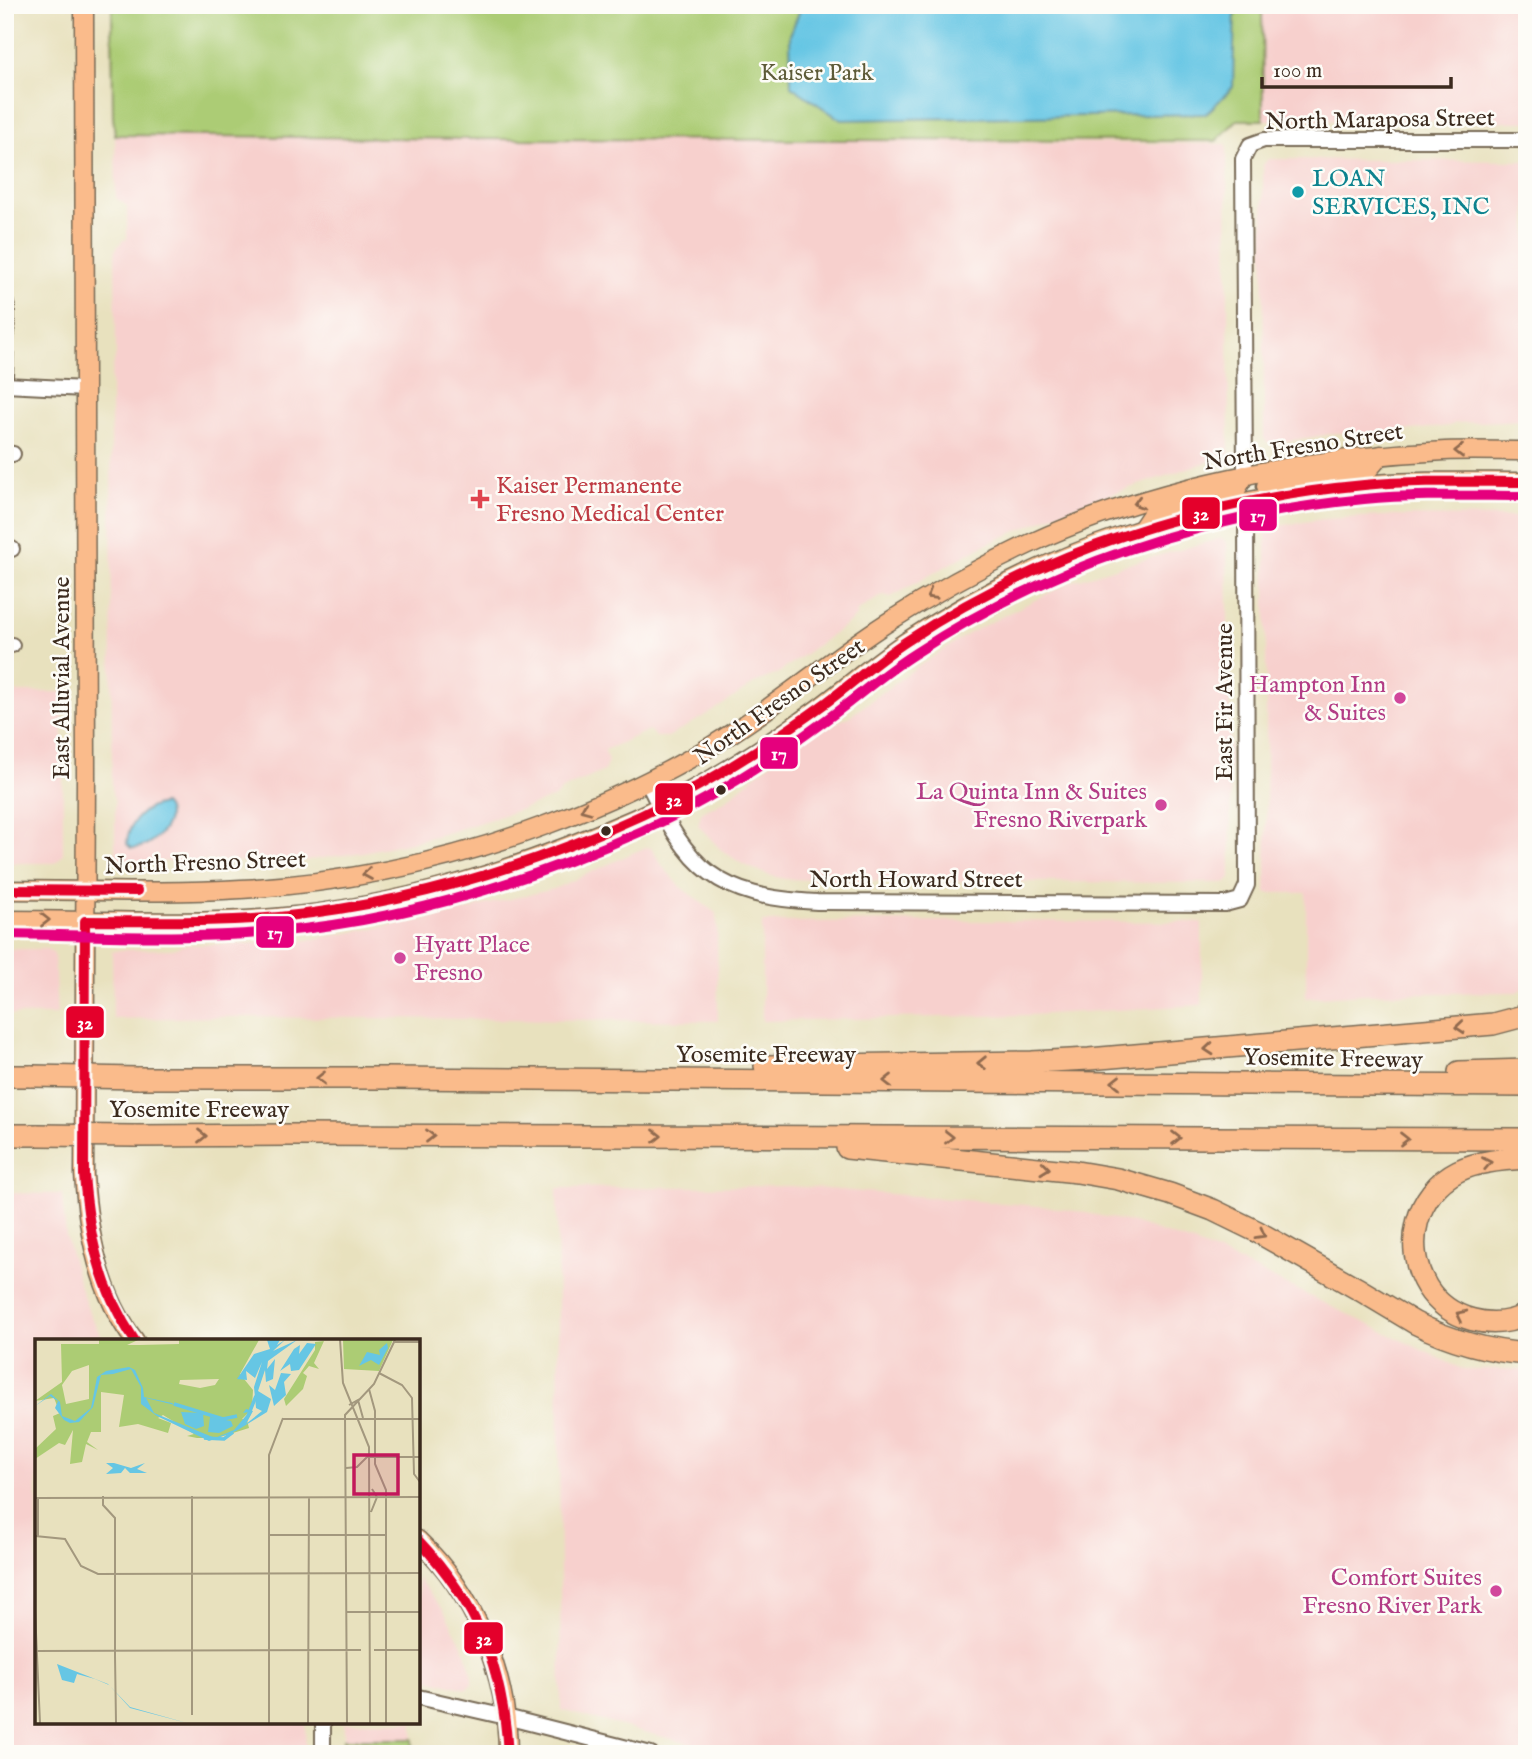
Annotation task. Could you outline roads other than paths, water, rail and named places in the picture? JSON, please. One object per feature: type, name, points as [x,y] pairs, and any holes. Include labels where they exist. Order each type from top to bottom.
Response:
[{"type":"highway","points":[[389,1078],[1078,1060],[1493,1024],[1527,1015]]},
{"type":"highway","points":[[1159,1083],[1527,1070]]},
{"type":"highway","name":"Yosemite Freeway","points":[[5,1076],[1527,1086]]},
{"type":"highway","name":"Yosemite Freeway","points":[[5,1135],[1527,1139]]},
{"type":"highway","points":[[733,1136],[1047,1168],[1097,1175],[1140,1185],[1193,1202],[1234,1220],[1432,1332],[1470,1345],[1527,1354]]},
{"type":"highway","points":[[1527,1158],[1477,1165],[1460,1170],[1445,1179],[1431,1191],[1424,1205],[1415,1227],[1414,1243],[1418,1266],[1427,1287],[1446,1306],[1465,1317],[1488,1323],[1506,1322],[1527,1314]]},
{"type":"main road","name":"East Alluvial Avenue","points":[[84,5],[84,1175],[87,1216],[94,1251],[109,1295],[121,1321],[134,1339]]},
{"type":"main road","name":"North Fresno Street","points":[[5,890],[245,889],[330,880],[465,851],[541,827],[584,809],[701,752],[734,732],[893,618],[946,587],[1027,545],[1128,506],[1245,475],[1318,463],[1451,450],[1527,451]]},
{"type":"main road","points":[[1246,502],[1250,492],[1259,487],[1305,478],[1367,471],[1381,455]]},
{"type":"main road","points":[[1141,530],[1151,514],[1232,492],[1245,475]]},
{"type":"main road","name":"North Fresno Street","points":[[5,920],[238,920],[364,906],[444,888],[527,863],[660,807],[747,758],[905,643],[947,617],[1018,579],[1076,553],[1196,514],[1287,494],[1366,484],[1527,482]]},
{"type":"main road","points":[[420,1542],[450,1577],[481,1631],[495,1665],[506,1717],[509,1754]]},
{"type":"street","name":"North Maraposa Street","points":[[1245,475],[1243,159],[1250,145],[1264,140],[1527,140]]},
{"type":"street","points":[[5,300],[5,377]]},
{"type":"street","points":[[5,385],[85,389]]},
{"type":"street","name":"East Fir Avenue","points":[[1240,900],[1247,885],[1246,502]]},
{"type":"street","name":"North Howard Street","points":[[647,780],[660,807],[693,858],[719,880],[749,893],[817,902],[1225,904],[1240,900]]},
{"type":"street","points":[[420,1697],[651,1754]]},
{"type":"street","points":[[323,1724],[323,1754]]},
{"type":"water","points":[[802,5],[1235,5],[1233,87],[1206,114],[841,120],[791,86],[790,35]]},
{"type":"water","points":[[163,804],[168,818],[160,833],[146,844],[131,848],[127,844],[133,823],[143,812]]},
{"type":"place","name":"LOAN SERVICES, INC","points":[[1298,192]]},
{"type":"place","name":"Kaiser Permanente Fresno Medical Center","points":[[480,499]]},
{"type":"place","name":"Hampton Inn & Suites","points":[[1400,698]]},
{"type":"place","name":"La Quinta Inn & Suites Fresno Riverpark","points":[[1161,805]]},
{"type":"place","name":"Hyatt Place Fresno","points":[[400,958]]},
{"type":"place","name":"Comfort Suites Fresno River Park","points":[[1496,1591]]},
{"type":"park label","name":"Kaiser Park","points":[[817,72]]}]
